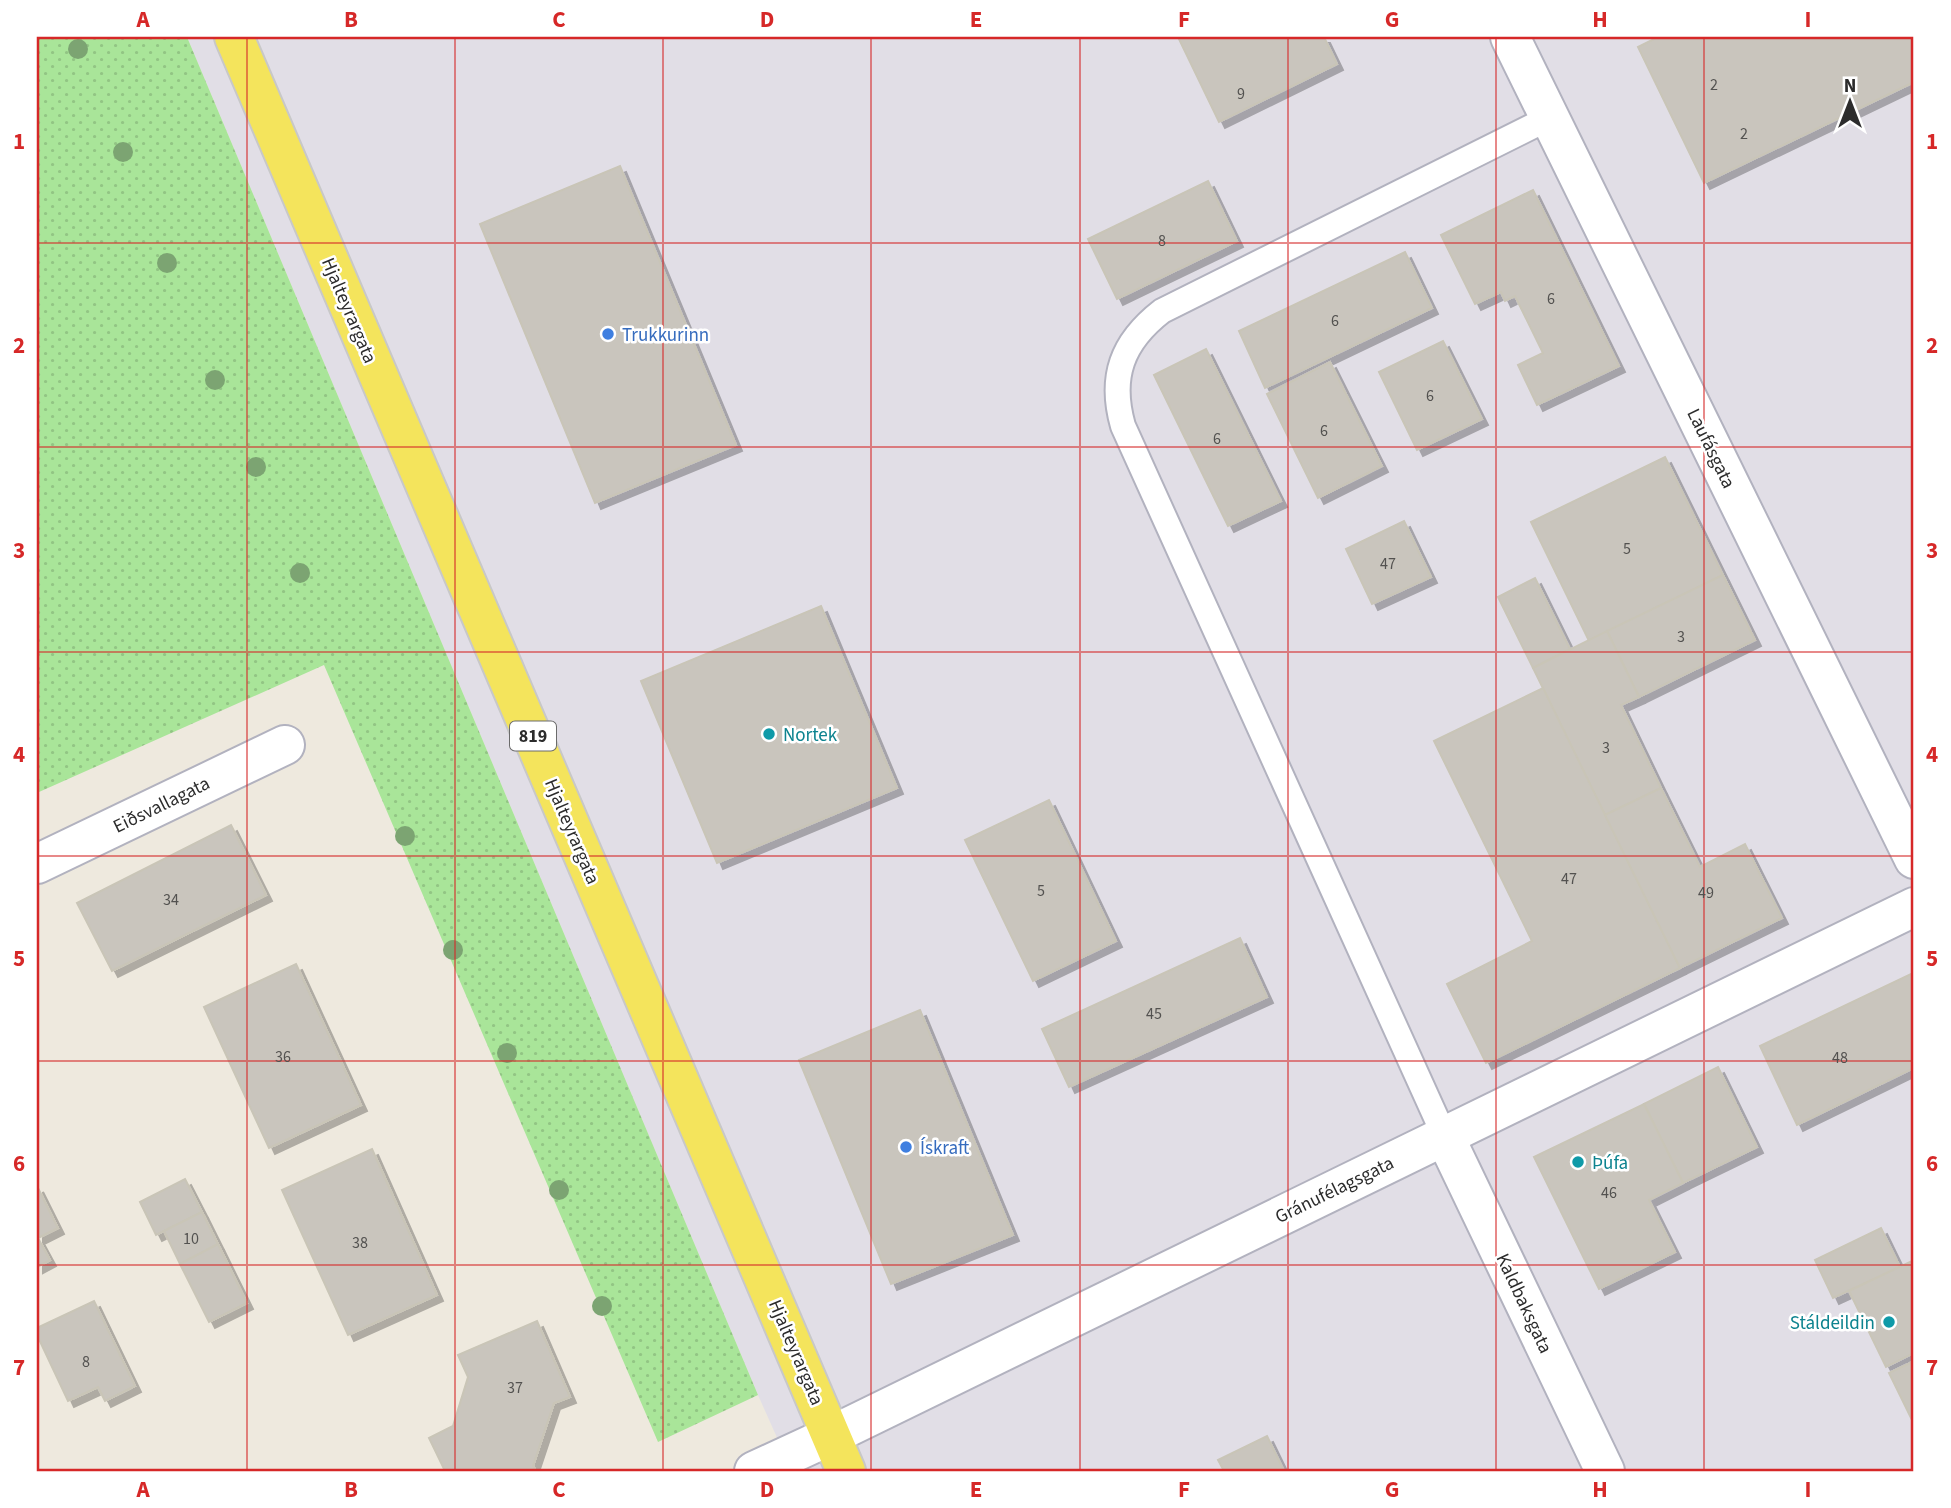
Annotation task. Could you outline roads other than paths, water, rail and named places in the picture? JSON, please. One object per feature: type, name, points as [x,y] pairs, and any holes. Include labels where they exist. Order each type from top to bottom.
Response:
[{"type":"main road","name":"Hjalteyrargata","points":[[234,37],[846,1471]]},
{"type":"street","name":"Laufásgata","points":[[1510,37],[1914,859]]},
{"type":"street","name":"Eiðsvallagata","points":[[37,864],[285,745]]},
{"type":"street","name":"Gránufélagsgata","points":[[754,1471],[1914,907]]},
{"type":"street","name":"Kaldbaksgata","points":[[1444,1135],[1605,1471]]},
{"type":"lane","points":[[1444,1135],[1124,426],[1116,394],[1117,380],[1134,338],[1146,323],[1162,311],[1549,118]]},
{"type":"place","name":"Trukkurinn","points":[[608,334]]},
{"type":"place","name":"Nortek","points":[[769,734]]},
{"type":"place","name":"Ískraft","points":[[906,1147]]},
{"type":"place","name":"Þúfa","points":[[1578,1162]]},
{"type":"place","name":"Stáldeildin","points":[[1889,1322]]}]
